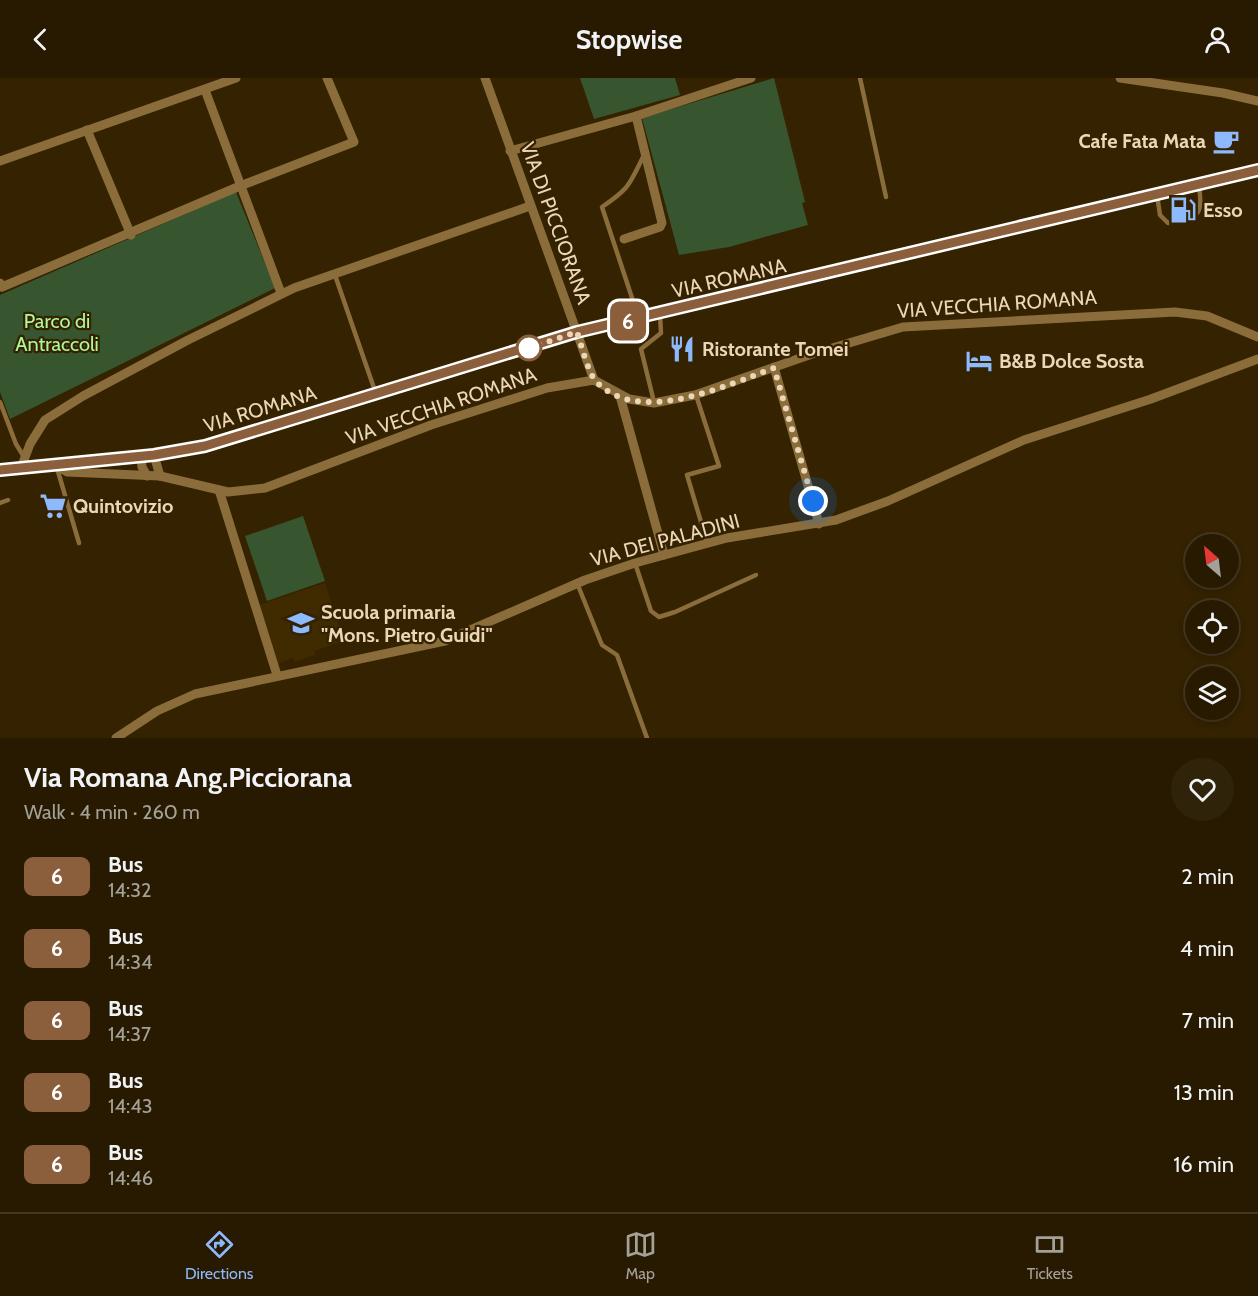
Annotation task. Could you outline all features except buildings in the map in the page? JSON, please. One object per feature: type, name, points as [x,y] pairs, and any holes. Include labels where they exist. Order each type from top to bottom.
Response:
[{"type":"main road","name":"VIA ROMANA","points":[[0,470],[23,463],[56,465],[154,455],[216,443],[577,332],[1258,170]]},
{"type":"street","points":[[0,161],[236,78]]},
{"type":"street","points":[[0,283],[2,287],[131,235],[240,186],[354,142],[327,78]]},
{"type":"street","name":"VIA DI PICCIORANA","points":[[485,78],[594,380]]},
{"type":"street","points":[[510,151],[636,116],[739,80],[751,78]]},
{"type":"street","points":[[1120,78],[1223,93],[1258,101]]},
{"type":"street","points":[[205,90],[281,293]]},
{"type":"street","points":[[624,239],[660,227],[662,223],[636,116]]},
{"type":"street","points":[[87,130],[131,235]]},
{"type":"street","points":[[23,463],[45,420],[64,407],[188,340],[281,293],[530,206]]},
{"type":"street","name":"VIA VECCHIA ROMANA","points":[[56,465],[67,472],[160,476],[219,490],[242,492],[265,488],[518,396],[594,380],[620,396],[638,402],[654,403],[696,394],[880,332],[927,325],[1175,312],[1207,316],[1258,337]]},
{"type":"street","name":"VIA DEI PALADINI","points":[[116,738],[157,711],[185,698],[277,675],[445,641],[577,584],[635,563],[707,542],[819,524],[878,505],[1024,440],[1151,399],[1258,359]]},
{"type":"street","points":[[774,368],[819,524]]},
{"type":"street","points":[[620,396],[664,555]]},
{"type":"street","points":[[154,455],[160,476]]},
{"type":"street","points":[[141,456],[142,467],[147,476]]},
{"type":"street","points":[[219,490],[277,675]]},
{"type":"lane","points":[[860,78],[886,198]]},
{"type":"lane","points":[[638,318],[602,207],[620,197],[629,186],[645,153]]},
{"type":"lane","points":[[1157,195],[1162,220],[1168,223],[1194,217],[1199,213],[1202,205],[1199,184]]},
{"type":"lane","points":[[336,278],[376,394]]},
{"type":"lane","points":[[654,403],[642,350],[662,330],[660,314]]},
{"type":"lane","points":[[696,394],[719,466],[687,475],[707,542]]},
{"type":"lane","points":[[0,402],[23,463]]},
{"type":"lane","points":[[56,465],[79,543]]},
{"type":"lane","points":[[0,503],[8,500]]},
{"type":"lane","points":[[635,563],[651,611],[659,617],[756,575]]},
{"type":"lane","points":[[577,584],[602,645],[612,650],[620,661],[647,738]]},
{"type":"shaded area","name":"Scuola primaria \"Mons. Pietro Guidi\"","points":[[325,583],[344,641],[314,651],[315,655],[295,662],[293,658],[278,664],[259,605]]},
{"type":"green space","points":[[580,78],[675,78],[680,95],[594,119]]},
{"type":"green space","points":[[774,78],[805,202],[802,203],[808,225],[729,247],[679,255],[642,118]]},
{"type":"green space","name":"Parco di Antraccoli","points":[[236,192],[275,288],[10,419],[0,392],[0,295]]},
{"type":"green space","points":[[303,516],[325,581],[267,601],[245,536]]},
{"type":"bus line","name":"6","points":[[0,470],[154,455],[205,446],[506,356],[577,332],[788,284],[1258,170]]},
{"type":"place","name":"Cafe Fata Mata","points":[[1226,141]]},
{"type":"place","name":"Esso","points":[[1183,210]]},
{"type":"place","name":"Ristorante Tomei","points":[[682,349]]},
{"type":"place","name":"B&B Dolce Sosta","points":[[979,361]]},
{"type":"place","name":"Quintovizio","points":[[53,506]]},
{"type":"place","name":"Scuola primaria \"Mons. Pietro Guidi\"","points":[[301,623]]},
{"type":"route","points":[[529,348],[577,332],[594,380],[610,391],[638,402],[664,402],[696,394],[774,368],[813,501]]}]
